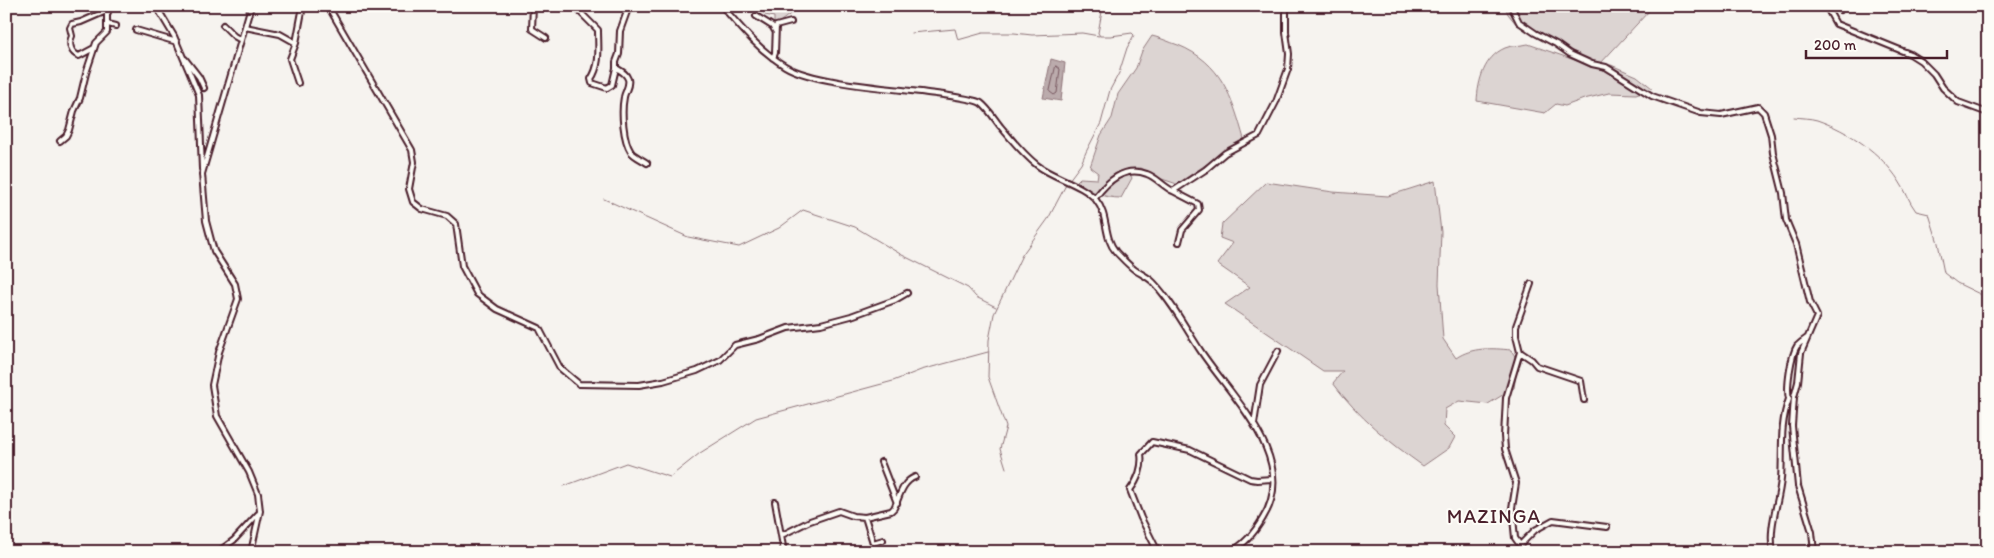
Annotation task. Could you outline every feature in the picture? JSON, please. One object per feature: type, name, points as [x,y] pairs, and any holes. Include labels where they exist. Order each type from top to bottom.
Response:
[{"type":"street","points":[[97,6],[99,12],[106,12]]},
{"type":"street","points":[[94,48],[78,56],[75,54],[72,50],[70,28],[72,24],[106,12],[110,6]]},
{"type":"street","points":[[156,6],[177,42],[199,96],[206,221],[214,251],[235,284],[238,299],[219,352],[212,386],[217,416],[249,472],[258,494],[260,511],[251,552]]},
{"type":"street","points":[[202,174],[251,6]]},
{"type":"street","points":[[298,83],[290,58],[296,43],[303,6]]},
{"type":"street","points":[[328,6],[412,150],[414,162],[409,189],[413,202],[422,210],[452,218],[458,230],[462,266],[477,294],[497,309],[539,328],[560,368],[579,384],[639,385],[662,381],[697,370],[720,360],[735,345],[758,340],[788,328],[821,324],[851,316],[894,300],[907,293]]},
{"type":"street","points":[[533,6],[532,29],[546,38]]},
{"type":"street","points":[[574,6],[598,30],[598,62],[596,72],[591,80],[592,83],[607,88],[612,85],[619,54],[620,31],[629,6]]},
{"type":"street","points":[[722,6],[741,29],[773,58],[786,67],[800,73],[980,102],[1013,142],[1038,166],[1094,198],[1102,208],[1109,242],[1134,268],[1150,279],[1164,294],[1201,351],[1263,438],[1270,462],[1273,494],[1268,511],[1250,538],[1230,552]]},
{"type":"street","points":[[1173,191],[1205,170],[1225,153],[1259,135],[1276,102],[1288,69],[1286,6]]},
{"type":"street","points":[[1511,6],[1519,22],[1535,33],[1570,54],[1592,64],[1606,67],[1652,96],[1701,113],[1721,115],[1758,107],[1764,113],[1771,135],[1773,153],[1783,193],[1786,220],[1796,244],[1810,302],[1817,316],[1801,353],[1798,382],[1794,397],[1792,426],[1798,486],[1812,532],[1814,552]]},
{"type":"street","points":[[1826,6],[1836,24],[1910,54],[1921,61],[1934,74],[1943,88],[1958,102],[1988,113]]},
{"type":"street","points":[[1837,6],[1840,10]]},
{"type":"street","points":[[60,141],[69,130],[96,42],[107,32],[106,12]]},
{"type":"street","points":[[756,16],[772,26],[775,31]]},
{"type":"street","points":[[773,58],[775,53],[776,26],[791,22]]},
{"type":"street","points":[[108,24],[116,26]]},
{"type":"street","points":[[223,25],[241,40]]},
{"type":"street","points":[[245,27],[280,34],[296,43]]},
{"type":"street","points":[[136,30],[177,42]]},
{"type":"street","points":[[182,56],[199,77],[204,88]]},
{"type":"street","points":[[616,68],[624,73],[628,80],[624,97],[624,130],[631,153],[647,163]]},
{"type":"street","points":[[1094,198],[1108,181],[1121,174],[1133,172],[1147,174],[1198,204],[1199,210],[1182,230],[1179,242]]},
{"type":"street","points":[[1522,552],[1515,538],[1512,508],[1516,483],[1507,458],[1504,436],[1506,398],[1520,352],[1516,336],[1516,326],[1531,284]]},
{"type":"street","points":[[1772,552],[1773,512],[1781,482],[1783,453],[1780,439],[1789,399],[1791,366],[1797,347],[1810,334]]},
{"type":"street","points":[[1254,424],[1260,385],[1278,351]]},
{"type":"street","points":[[1520,352],[1537,366],[1581,381],[1584,400]]},
{"type":"street","points":[[1158,552],[1130,490],[1138,476],[1142,461],[1141,454],[1152,442],[1190,450],[1250,479],[1272,479]]},
{"type":"street","points":[[881,462],[897,502]]},
{"type":"street","points":[[782,535],[810,521],[839,511],[853,516],[865,517],[891,511],[905,484],[915,477]]},
{"type":"street","points":[[775,502],[784,552]]},
{"type":"street","points":[[218,552],[234,540],[260,511]]},
{"type":"street","points":[[865,517],[873,543],[883,540]]},
{"type":"street","points":[[1520,545],[1535,530],[1553,520],[1607,527]]},
{"type":"shaded area","points":[[756,6],[801,6],[777,24],[774,23],[774,17],[765,15]]},
{"type":"shaded area","points":[[1505,6],[1638,6],[1649,11],[1600,64],[1587,60],[1536,32],[1517,25],[1508,14]]},
{"type":"shaded area","points":[[1152,36],[1193,52],[1215,72],[1223,83],[1235,109],[1244,139],[1177,184],[1162,179],[1141,168],[1127,169],[1132,178],[1121,198],[1103,196],[1077,181],[1080,178],[1097,179],[1098,173],[1090,167],[1101,135],[1112,118],[1118,94],[1136,68],[1142,51]]},
{"type":"shaded area","points":[[1528,44],[1595,67],[1611,65],[1637,76],[1652,88],[1636,94],[1609,93],[1565,106],[1556,104],[1545,113],[1477,101],[1481,78],[1487,63],[1492,57],[1507,47]]},
{"type":"shaded area","points":[[1435,181],[1441,232],[1439,284],[1443,339],[1456,358],[1475,350],[1497,349],[1511,350],[1518,361],[1514,388],[1488,404],[1459,401],[1445,409],[1444,426],[1455,437],[1449,448],[1423,466],[1375,428],[1343,396],[1333,383],[1343,371],[1323,371],[1225,304],[1250,287],[1217,264],[1233,243],[1220,238],[1222,224],[1266,182],[1333,192],[1388,196]]},
{"type":"water","points":[[1051,59],[1065,63],[1061,101],[1043,98]]},
{"type":"waterway","points":[[1069,180],[1081,164],[1101,123],[1110,90],[1134,35],[1132,33],[1100,36],[1098,33],[1103,6]]},
{"type":"waterway","points":[[911,33],[955,29],[958,40],[983,33],[1032,35],[1082,33],[1099,36]]},
{"type":"waterway","points":[[1794,117],[1814,119],[1841,130],[1874,152],[1892,171],[1916,211],[1929,214],[1938,243],[1944,273],[1957,283],[1988,298]]},
{"type":"waterway","points":[[1006,468],[1000,449],[1006,427],[988,377],[989,340],[994,314],[1022,255],[1048,219],[1067,183]]},
{"type":"waterway","points":[[604,199],[688,237],[739,247],[779,228],[803,210],[855,227],[902,255],[968,288],[976,297],[996,307]]},
{"type":"waterway","points":[[564,486],[626,463],[670,477],[700,453],[756,418],[893,381],[921,370],[988,352]]},
{"type":"district","name":"MAZINGA","points":[[1494,516]]}]
